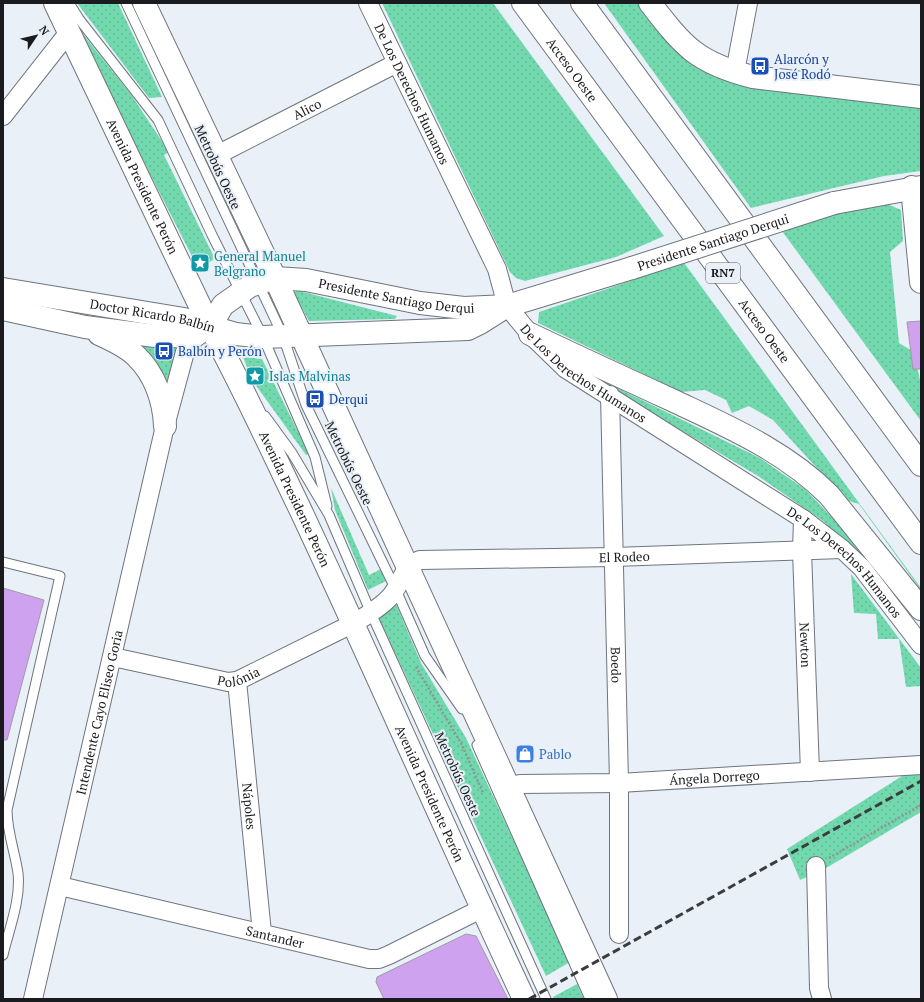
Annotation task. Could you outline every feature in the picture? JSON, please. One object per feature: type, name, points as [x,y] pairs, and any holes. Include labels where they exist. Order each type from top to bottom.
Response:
[{"type":"main road","name":"Avenida Presidente Perón","points":[[55,3],[210,327],[362,618],[481,909],[524,999]]},
{"type":"main road","points":[[144,3],[217,155],[258,284],[282,336],[407,567],[507,787],[606,999]]},
{"type":"main road","name":"Acceso Oeste","points":[[524,3],[921,543]]},
{"type":"main road","points":[[582,3],[921,465]]},
{"type":"main road","points":[[650,3],[675,35],[690,50],[708,62],[735,72],[753,77],[921,97]]},
{"type":"main road","points":[[917,187],[921,282]]},
{"type":"main road","name":"Presidente Santiago Derqui","points":[[282,336],[468,329],[507,306],[632,268],[834,203],[917,187]]},
{"type":"main road","name":"Presidente Santiago Derqui","points":[[258,284],[306,280],[444,307],[507,306]]},
{"type":"main road","points":[[3,309],[85,327],[163,337],[176,336],[210,327],[223,305],[258,284]]},
{"type":"main road","name":"Doctor Ricardo Balbín","points":[[3,289],[184,319],[236,334],[282,336]]},
{"type":"main road","points":[[85,327],[121,344],[137,356],[159,392],[164,408],[165,426]]},
{"type":"main road","points":[[530,334],[741,433],[779,455],[816,483],[829,495],[921,609]]},
{"type":"street","name":"De Los Derechos Humanos","points":[[368,3],[497,269],[507,306],[530,334],[566,369],[610,395],[730,474],[803,519],[842,549],[862,568],[921,645]]},
{"type":"street","points":[[735,72],[748,3]]},
{"type":"street","points":[[3,116],[69,32]]},
{"type":"street","name":"Alico","points":[[217,155],[397,63]]},
{"type":"street","name":"Intendente Cayo Eliseo Goria","points":[[33,999],[165,426],[185,352],[194,339],[210,327]]},
{"type":"street","name":"Boedo","points":[[610,395],[619,783],[619,934]]},
{"type":"street","name":"Newton","points":[[803,519],[802,551],[810,772]]},
{"type":"street","name":"El Rodeo","points":[[407,567],[420,560],[614,557],[842,549]]},
{"type":"street","points":[[396,590],[407,567]]},
{"type":"street","name":"Polónia","points":[[113,657],[228,682],[237,681],[362,618],[396,590]]},
{"type":"street","name":"Nápoles","points":[[237,681],[262,933]]},
{"type":"street","name":"Ángela Dorrego","points":[[507,787],[520,784],[619,783],[921,765]]},
{"type":"street","points":[[816,866],[819,988],[822,999]]},
{"type":"street","name":"Santander","points":[[60,886],[369,959],[379,959],[481,909]]},
{"type":"lane","name":"Metrobús Oeste","points":[[69,3],[79,19],[144,100],[158,120],[212,235],[258,284]]},
{"type":"lane","name":"Metrobús Oeste","points":[[126,3],[282,336],[306,405],[396,590],[425,656],[463,713],[420,609],[407,567]]},
{"type":"lane","name":"Metrobús Oeste","points":[[282,336],[329,515],[362,618],[546,999]]},
{"type":"lane","name":"Metrobús Oeste","points":[[236,375],[292,452],[329,515]]},
{"type":"lane","points":[[3,562],[60,576],[7,810],[7,822],[18,874],[17,897],[3,955]]},
{"type":"lane","points":[[475,738],[590,999]]},
{"type":"path","points":[[816,866],[921,805]]},
{"type":"green space","points":[[77,3],[118,3],[162,97],[149,98]]},
{"type":"green space","points":[[382,3],[493,3],[664,236],[616,257],[525,281],[516,278],[510,272]]},
{"type":"green space","points":[[604,3],[642,3],[694,63],[921,104],[921,171],[884,176],[751,208]]},
{"type":"green space","points":[[71,19],[132,96],[169,152],[164,155],[215,259],[198,268]]},
{"type":"green space","points":[[885,203],[901,210],[903,241],[890,252],[899,343],[914,352],[921,385],[921,421],[782,231],[831,215]]},
{"type":"green space","points":[[682,260],[921,588],[921,590],[859,504],[846,500],[773,420],[749,406],[732,413],[726,400],[705,390],[681,392],[538,323],[539,312],[636,279]]},
{"type":"green space","points":[[297,290],[397,316],[395,319],[309,321],[294,293]]},
{"type":"green space","points":[[128,338],[171,344],[178,348],[169,380],[163,379]]},
{"type":"green space","points":[[243,357],[262,359],[309,454],[306,455],[252,380]]},
{"type":"green space","points":[[599,379],[760,458],[806,490],[842,528],[874,566],[872,568],[823,521],[758,476],[600,382]]},
{"type":"green space","points":[[331,488],[369,575],[381,569],[386,581],[368,590],[335,510]]},
{"type":"green space","points":[[851,574],[921,668],[921,686],[906,687],[899,639],[878,639],[876,614],[854,613]]},
{"type":"green space","points":[[396,604],[421,663],[466,738],[570,962],[546,976],[377,614]]},
{"type":"green space","points":[[921,764],[921,812],[821,871],[800,880],[787,849]]},
{"type":"green space","points":[[577,984],[584,999],[554,999],[553,997]]},
{"type":"building","points":[[921,321],[921,369],[913,369],[907,322]]},
{"type":"building","points":[[3,588],[44,600],[7,740],[3,740]]},
{"type":"building","points":[[466,934],[476,936],[508,999],[384,999],[376,982],[377,977]]},
{"type":"railway","points":[[529,999],[921,781]]},
{"type":"place","name":"Alarcón y José Rodó","points":[[760,66]]},
{"type":"place","name":"General Manuel Belgrano","points":[[200,263]]},
{"type":"place","name":"Balbín y Perón","points":[[164,351]]},
{"type":"place","name":"Islas Malvinas","points":[[255,376]]},
{"type":"place","name":"Derqui","points":[[315,399]]},
{"type":"place","name":"Pablo","points":[[525,754]]}]
